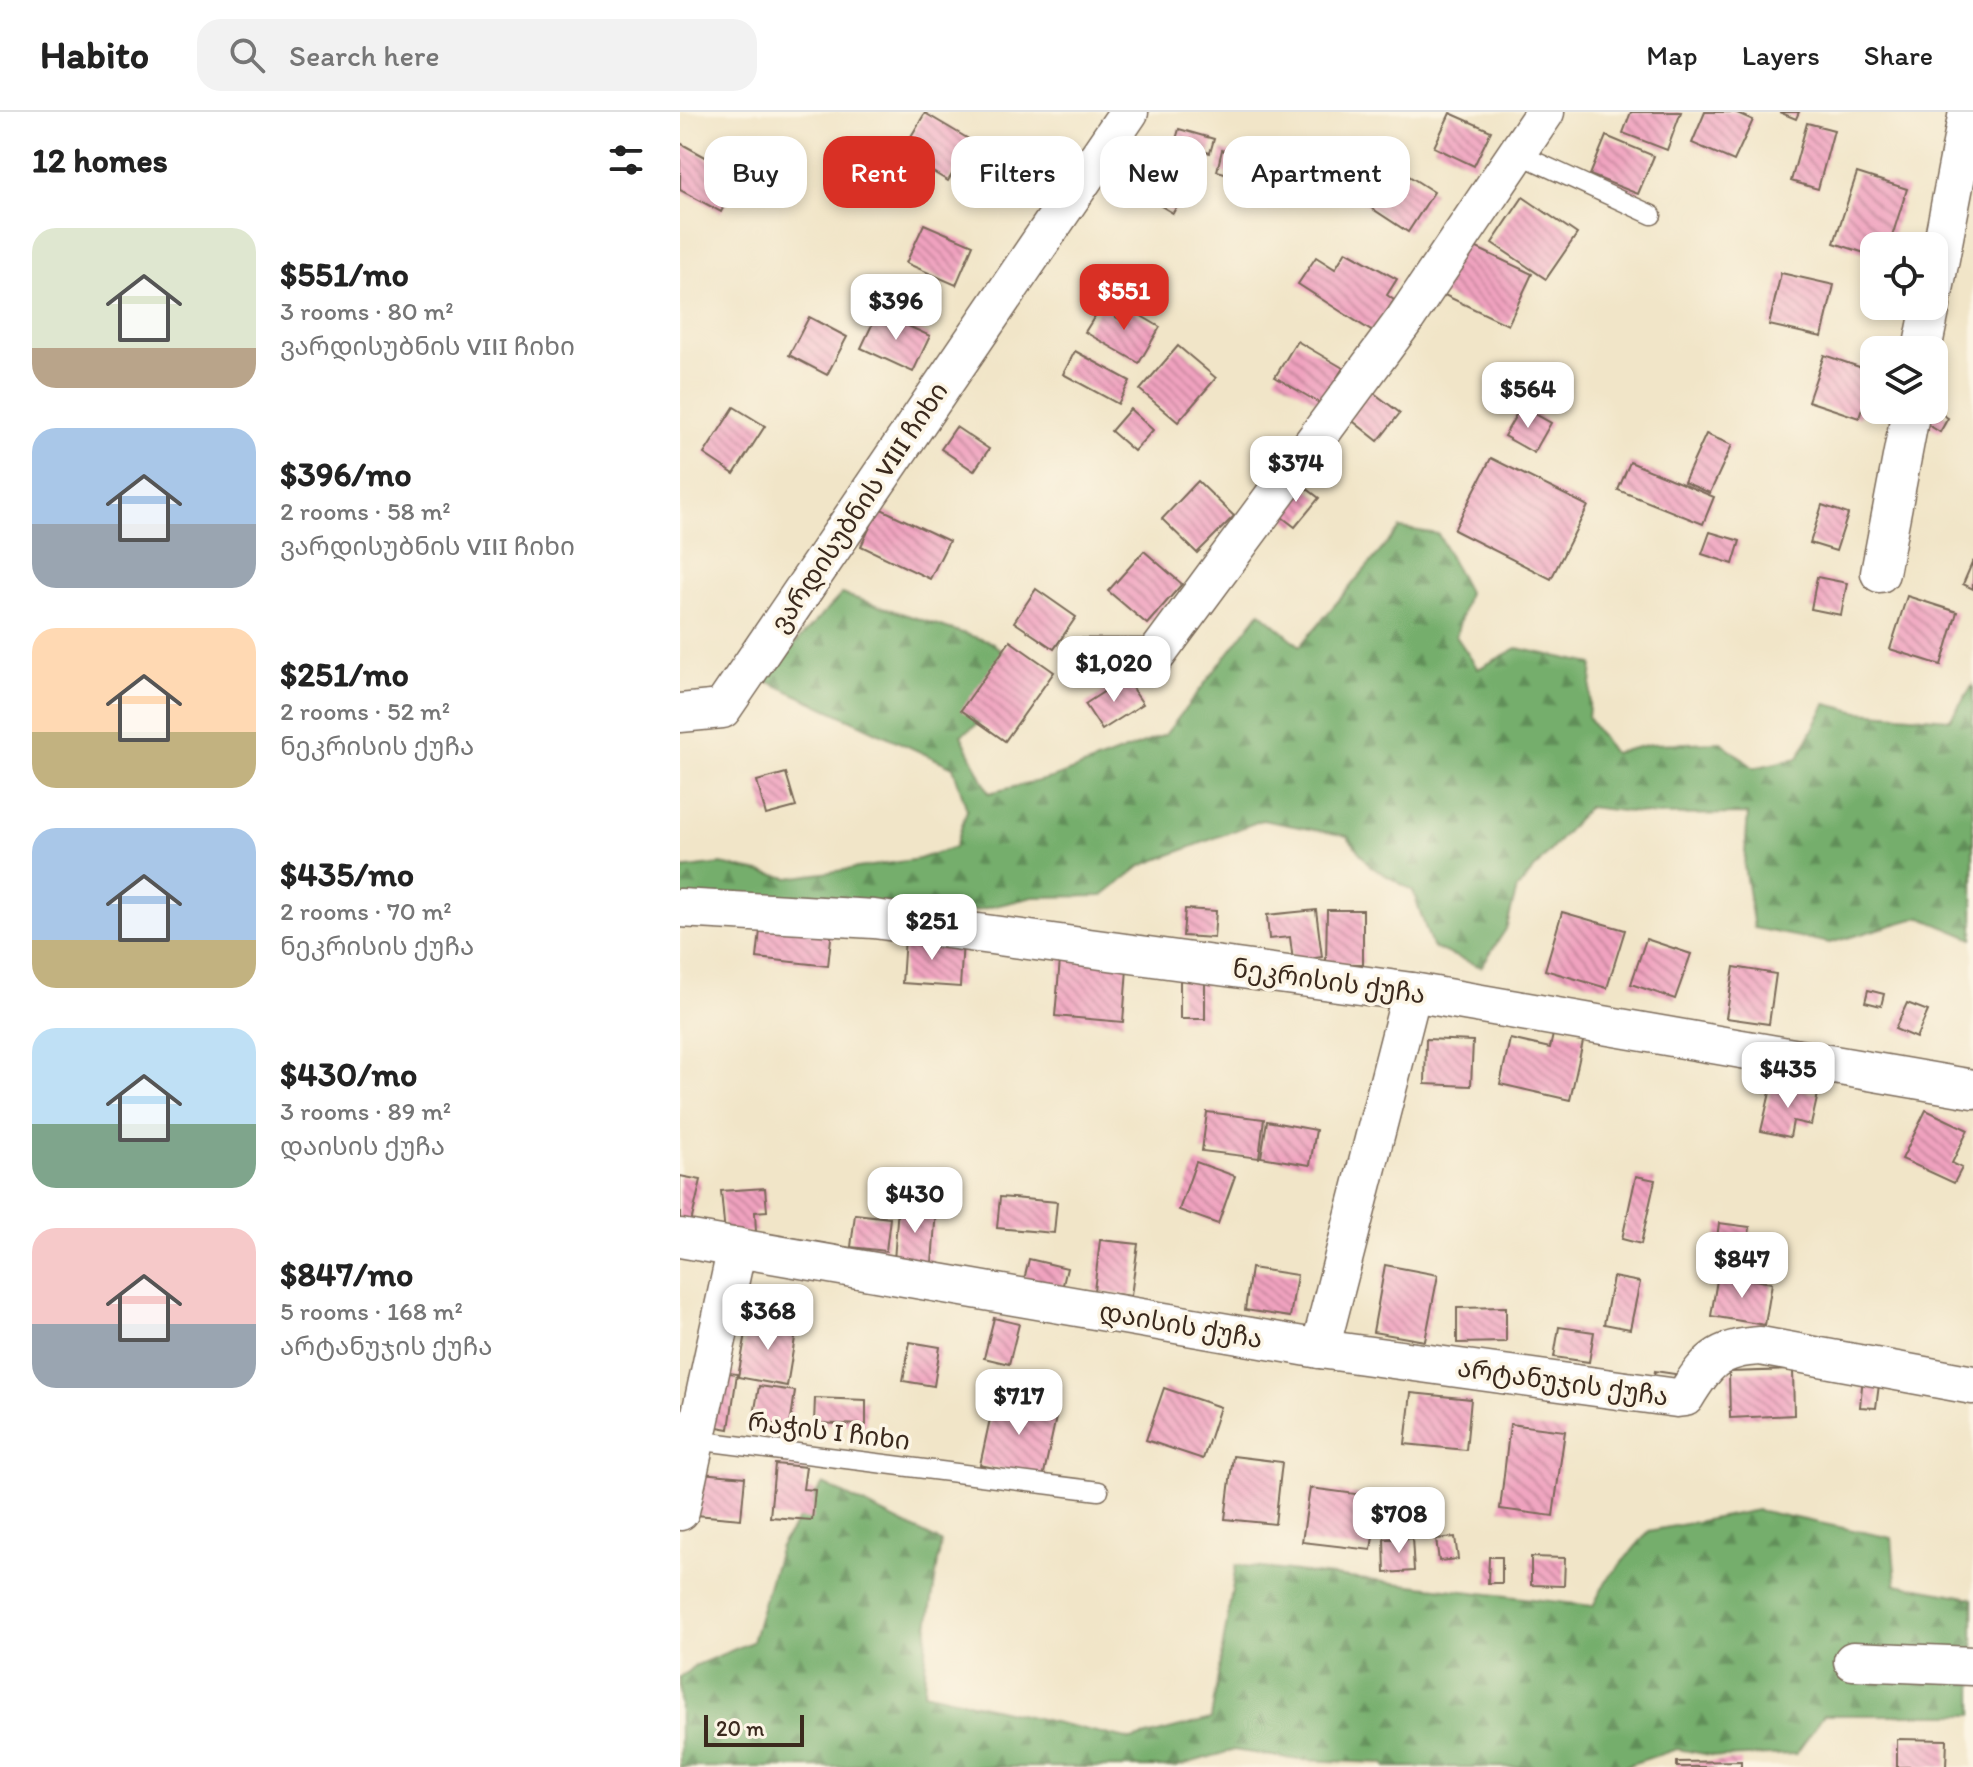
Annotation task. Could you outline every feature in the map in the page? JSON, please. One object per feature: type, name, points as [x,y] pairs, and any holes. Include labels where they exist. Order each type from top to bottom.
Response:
[{"type":"street","name":"ვარდისუბნის VIII ჩიხი","points":[[680,713],[722,709],[1129,112]]},
{"type":"street","points":[[1081,658],[1154,658],[1405,319],[1545,112]]},
{"type":"street","points":[[1945,232],[1968,112]]},
{"type":"street","points":[[1880,573],[1908,424]]},
{"type":"street","name":"ნეკრისის ქუჩა","points":[[680,908],[874,919],[1412,992],[1973,1089]]},
{"type":"street","points":[[1320,1349],[1412,992]]},
{"type":"street","name":"დაისის ქუჩა","points":[[680,1238],[1320,1349]]},
{"type":"street","points":[[680,1511],[737,1247]]},
{"type":"street","name":"არტანუჯის ქუჩა","points":[[1320,1349],[1677,1398],[1685,1397],[1702,1369],[1719,1355],[1739,1347],[1760,1346],[1973,1385]]},
{"type":"street","points":[[1853,1661],[1973,1666]]},
{"type":"lane","points":[[1517,153],[1652,215]]},
{"type":"lane","name":"რაჭის I ჩიხი","points":[[695,1440],[1099,1491]]},
{"type":"green space","points":[[1400,528],[1438,534],[1468,592],[1456,636],[1478,669],[1517,648],[1593,664],[1588,718],[1613,753],[1651,744],[1721,742],[1754,768],[1798,758],[1826,704],[1859,712],[1950,719],[1973,685],[1973,939],[1920,917],[1830,943],[1754,928],[1744,866],[1748,814],[1657,815],[1588,807],[1517,889],[1506,929],[1481,967],[1432,947],[1413,891],[1370,866],[1347,836],[1262,820],[1141,866],[1103,896],[1033,897],[974,911],[680,923],[680,869],[721,864],[789,878],[919,859],[955,847],[967,810],[953,767],[762,679],[842,594],[993,643],[1037,686],[961,735],[989,793],[1055,777],[1165,735],[1260,612],[1300,646]]},
{"type":"green space","points":[[823,1484],[941,1542],[927,1633],[924,1692],[1131,1740],[1211,1719],[1236,1565],[1593,1606],[1606,1581],[1649,1531],[1757,1510],[1892,1538],[1896,1584],[1973,1598],[1973,1715],[1824,1715],[1796,1754],[1721,1757],[1677,1749],[1622,1767],[1386,1767],[1384,1763],[1298,1760],[1234,1750],[1175,1767],[880,1767],[857,1764],[847,1767],[680,1767],[680,1678],[694,1666],[752,1642],[780,1546]]},
{"type":"building","points":[[1631,112],[1681,112],[1667,150],[1623,133]]},
{"type":"building","points":[[1705,112],[1735,112],[1753,120],[1734,161],[1692,143]]},
{"type":"building","points":[[1779,112],[1799,112],[1796,119]]},
{"type":"building","points":[[925,113],[964,136],[951,136],[951,176],[948,181],[935,173],[935,136],[911,136]]},
{"type":"building","points":[[1450,113],[1491,131],[1474,166],[1434,147]]},
{"type":"building","points":[[1807,123],[1834,130],[1818,189],[1791,181]]},
{"type":"building","points":[[1179,129],[1204,136],[1177,136]]},
{"type":"building","points":[[1606,136],[1654,156],[1638,194],[1590,175]]},
{"type":"building","points":[[1207,137],[1214,139],[1210,153],[1207,152]]},
{"type":"building","points":[[680,143],[704,156],[704,203],[680,190]]},
{"type":"building","points":[[1222,150],[1223,173],[1217,171]]},
{"type":"building","points":[[1857,173],[1907,189],[1893,232],[1860,232],[1860,251],[1834,243]]},
{"type":"building","points":[[1410,177],[1434,192],[1408,232],[1371,208],[1410,208]]},
{"type":"building","points":[[1523,197],[1577,234],[1546,279],[1492,243]]},
{"type":"building","points":[[924,224],[973,245],[956,285],[906,263]]},
{"type":"building","points":[[1462,241],[1532,274],[1508,325],[1438,292]]},
{"type":"building","points":[[1346,251],[1397,279],[1387,295],[1394,300],[1373,332],[1298,284],[1316,257],[1335,269]]},
{"type":"building","points":[[1781,273],[1834,285],[1822,337],[1769,325]]},
{"type":"building","points":[[1126,307],[1160,327],[1139,363],[1085,332],[1100,308],[1119,319]]},
{"type":"building","points":[[878,312],[930,336],[913,372],[861,348]]},
{"type":"building","points":[[809,317],[847,337],[827,375],[789,355]]},
{"type":"building","points":[[1297,341],[1343,368],[1321,404],[1275,377]]},
{"type":"building","points":[[1178,346],[1216,378],[1178,422],[1140,390]]},
{"type":"building","points":[[1075,351],[1130,381],[1118,404],[1063,374]]},
{"type":"building","points":[[1824,355],[1860,367],[1859,418],[1808,401]]},
{"type":"building","points":[[1370,390],[1400,413],[1378,441],[1349,418]]},
{"type":"building","points":[[1521,406],[1551,423],[1534,453],[1504,436]]},
{"type":"building","points":[[734,407],[765,426],[734,474],[704,454]]},
{"type":"building","points":[[1130,409],[1153,430],[1134,451],[1111,431]]},
{"type":"building","points":[[1927,424],[1945,424],[1940,432]]},
{"type":"building","points":[[956,427],[989,449],[974,471],[941,449]]},
{"type":"building","points":[[1706,434],[1732,445],[1710,493],[1684,482]]},
{"type":"building","points":[[1491,458],[1588,506],[1551,579],[1454,530]]},
{"type":"building","points":[[1630,462],[1714,497],[1703,524],[1618,490]]},
{"type":"building","points":[[1198,481],[1234,516],[1197,553],[1162,519]]},
{"type":"building","points":[[1297,481],[1319,498],[1295,527],[1274,511]]},
{"type":"building","points":[[1822,505],[1848,514],[1836,551],[1810,543]]},
{"type":"building","points":[[879,508],[949,541],[930,579],[861,546]]},
{"type":"building","points":[[1710,532],[1740,541],[1733,564],[1702,554]]},
{"type":"building","points":[[1144,551],[1182,584],[1147,624],[1108,591]]},
{"type":"building","points":[[1973,561],[1973,589],[1963,584]]},
{"type":"building","points":[[1817,577],[1847,583],[1841,615],[1811,609]]},
{"type":"building","points":[[1036,589],[1076,617],[1054,649],[1014,622]]},
{"type":"building","points":[[1907,596],[1957,612],[1941,665],[1890,649]]},
{"type":"building","points":[[1010,641],[1054,672],[1005,741],[961,710]]},
{"type":"building","points":[[1125,678],[1143,704],[1102,730],[1085,704]]},
{"type":"building","points":[[786,773],[796,807],[766,815],[757,781]]},
{"type":"building","points":[[1185,909],[1216,911],[1214,938],[1183,936]]},
{"type":"building","points":[[1316,910],[1322,957],[1293,961],[1290,937],[1269,939],[1267,915]]},
{"type":"building","points":[[1327,910],[1363,910],[1363,964],[1326,964]]},
{"type":"building","points":[[1562,912],[1625,930],[1607,988],[1545,970]]},
{"type":"building","points":[[761,921],[832,929],[828,966],[757,958]]},
{"type":"building","points":[[905,937],[963,941],[960,987],[902,983]]},
{"type":"building","points":[[1646,939],[1691,954],[1675,999],[1631,984]]},
{"type":"building","points":[[1061,949],[1128,955],[1123,1022],[1055,1016]]},
{"type":"building","points":[[1734,967],[1776,974],[1769,1024],[1726,1018]]},
{"type":"building","points":[[1180,980],[1205,981],[1205,1019],[1180,1019]]},
{"type":"building","points":[[1868,990],[1884,994],[1881,1006],[1865,1002]]},
{"type":"building","points":[[1907,1003],[1928,1011],[1916,1038],[1895,1029]]},
{"type":"building","points":[[1554,1030],[1584,1037],[1570,1100],[1500,1084],[1510,1039],[1550,1048]]},
{"type":"building","points":[[1426,1039],[1473,1041],[1471,1086],[1425,1084]]},
{"type":"building","points":[[1772,1084],[1818,1094],[1811,1125],[1793,1121],[1790,1137],[1761,1131]]},
{"type":"building","points":[[1926,1110],[1968,1130],[1952,1163],[1962,1168],[1954,1183],[1902,1159]]},
{"type":"building","points":[[1207,1112],[1264,1119],[1259,1158],[1202,1151]]},
{"type":"building","points":[[1267,1121],[1316,1130],[1310,1165],[1261,1157]]},
{"type":"building","points":[[1196,1162],[1235,1176],[1218,1224],[1179,1210]]},
{"type":"building","points":[[680,1176],[701,1180],[689,1231],[680,1229]]},
{"type":"building","points":[[1636,1176],[1655,1180],[1641,1244],[1622,1239]]},
{"type":"building","points":[[765,1188],[767,1211],[755,1212],[756,1232],[725,1234],[721,1191]]},
{"type":"building","points":[[1000,1197],[1057,1202],[1054,1233],[997,1228]]},
{"type":"building","points":[[898,1206],[936,1209],[932,1264],[894,1261]]},
{"type":"building","points":[[855,1214],[890,1218],[886,1251],[851,1247]]},
{"type":"building","points":[[1719,1223],[1750,1227],[1746,1258],[1715,1253]]},
{"type":"building","points":[[1100,1240],[1138,1244],[1131,1296],[1094,1291]]},
{"type":"building","points":[[1029,1259],[1067,1268],[1061,1293],[1023,1284]]},
{"type":"building","points":[[1385,1265],[1438,1275],[1425,1341],[1373,1332]]},
{"type":"building","points":[[1251,1268],[1297,1275],[1290,1317],[1245,1310]]},
{"type":"building","points":[[1718,1274],[1772,1283],[1765,1325],[1711,1316]]},
{"type":"building","points":[[1613,1277],[1640,1282],[1630,1329],[1604,1324]]},
{"type":"building","points":[[1506,1307],[1506,1342],[1457,1343],[1457,1308]]},
{"type":"building","points":[[749,1317],[797,1326],[787,1386],[738,1377]]},
{"type":"building","points":[[994,1318],[1019,1324],[1009,1364],[984,1358]]},
{"type":"building","points":[[1559,1327],[1594,1332],[1589,1362],[1554,1357]]},
{"type":"building","points":[[910,1342],[940,1347],[934,1386],[903,1381]]},
{"type":"building","points":[[1793,1370],[1794,1415],[1730,1418],[1729,1372]]},
{"type":"building","points":[[715,1371],[737,1374],[729,1429],[706,1425]]},
{"type":"building","points":[[1655,1371],[1675,1374],[1673,1391],[1652,1387]]},
{"type":"building","points":[[1863,1376],[1880,1377],[1876,1408],[1860,1407]]},
{"type":"building","points":[[759,1386],[795,1391],[790,1427],[753,1421]]},
{"type":"building","points":[[1164,1388],[1220,1407],[1203,1459],[1146,1440]]},
{"type":"building","points":[[1411,1393],[1471,1399],[1466,1450],[1405,1444]]},
{"type":"building","points":[[995,1396],[1058,1408],[1043,1478],[980,1465]]},
{"type":"building","points":[[815,1398],[866,1400],[866,1425],[814,1423]]},
{"type":"building","points":[[1510,1424],[1565,1431],[1553,1516],[1500,1509]]},
{"type":"building","points":[[1233,1456],[1282,1462],[1275,1524],[1225,1519]]},
{"type":"building","points":[[775,1464],[806,1467],[803,1489],[815,1490],[812,1520],[770,1517]]},
{"type":"building","points":[[700,1473],[745,1477],[741,1519],[696,1515]]},
{"type":"building","points":[[1310,1488],[1379,1497],[1371,1550],[1302,1542]]},
{"type":"building","points":[[1455,1537],[1458,1559],[1439,1561],[1436,1539]]},
{"type":"building","points":[[1412,1538],[1414,1571],[1385,1573],[1384,1539]]},
{"type":"building","points":[[1489,1557],[1502,1557],[1502,1583],[1488,1583]]},
{"type":"building","points":[[1531,1557],[1565,1558],[1564,1586],[1531,1585]]},
{"type":"building","points":[[1897,1739],[1947,1740],[1946,1767],[1897,1767]]},
{"type":"building","points":[[1741,1761],[1741,1767],[1677,1767],[1677,1762]]}]
